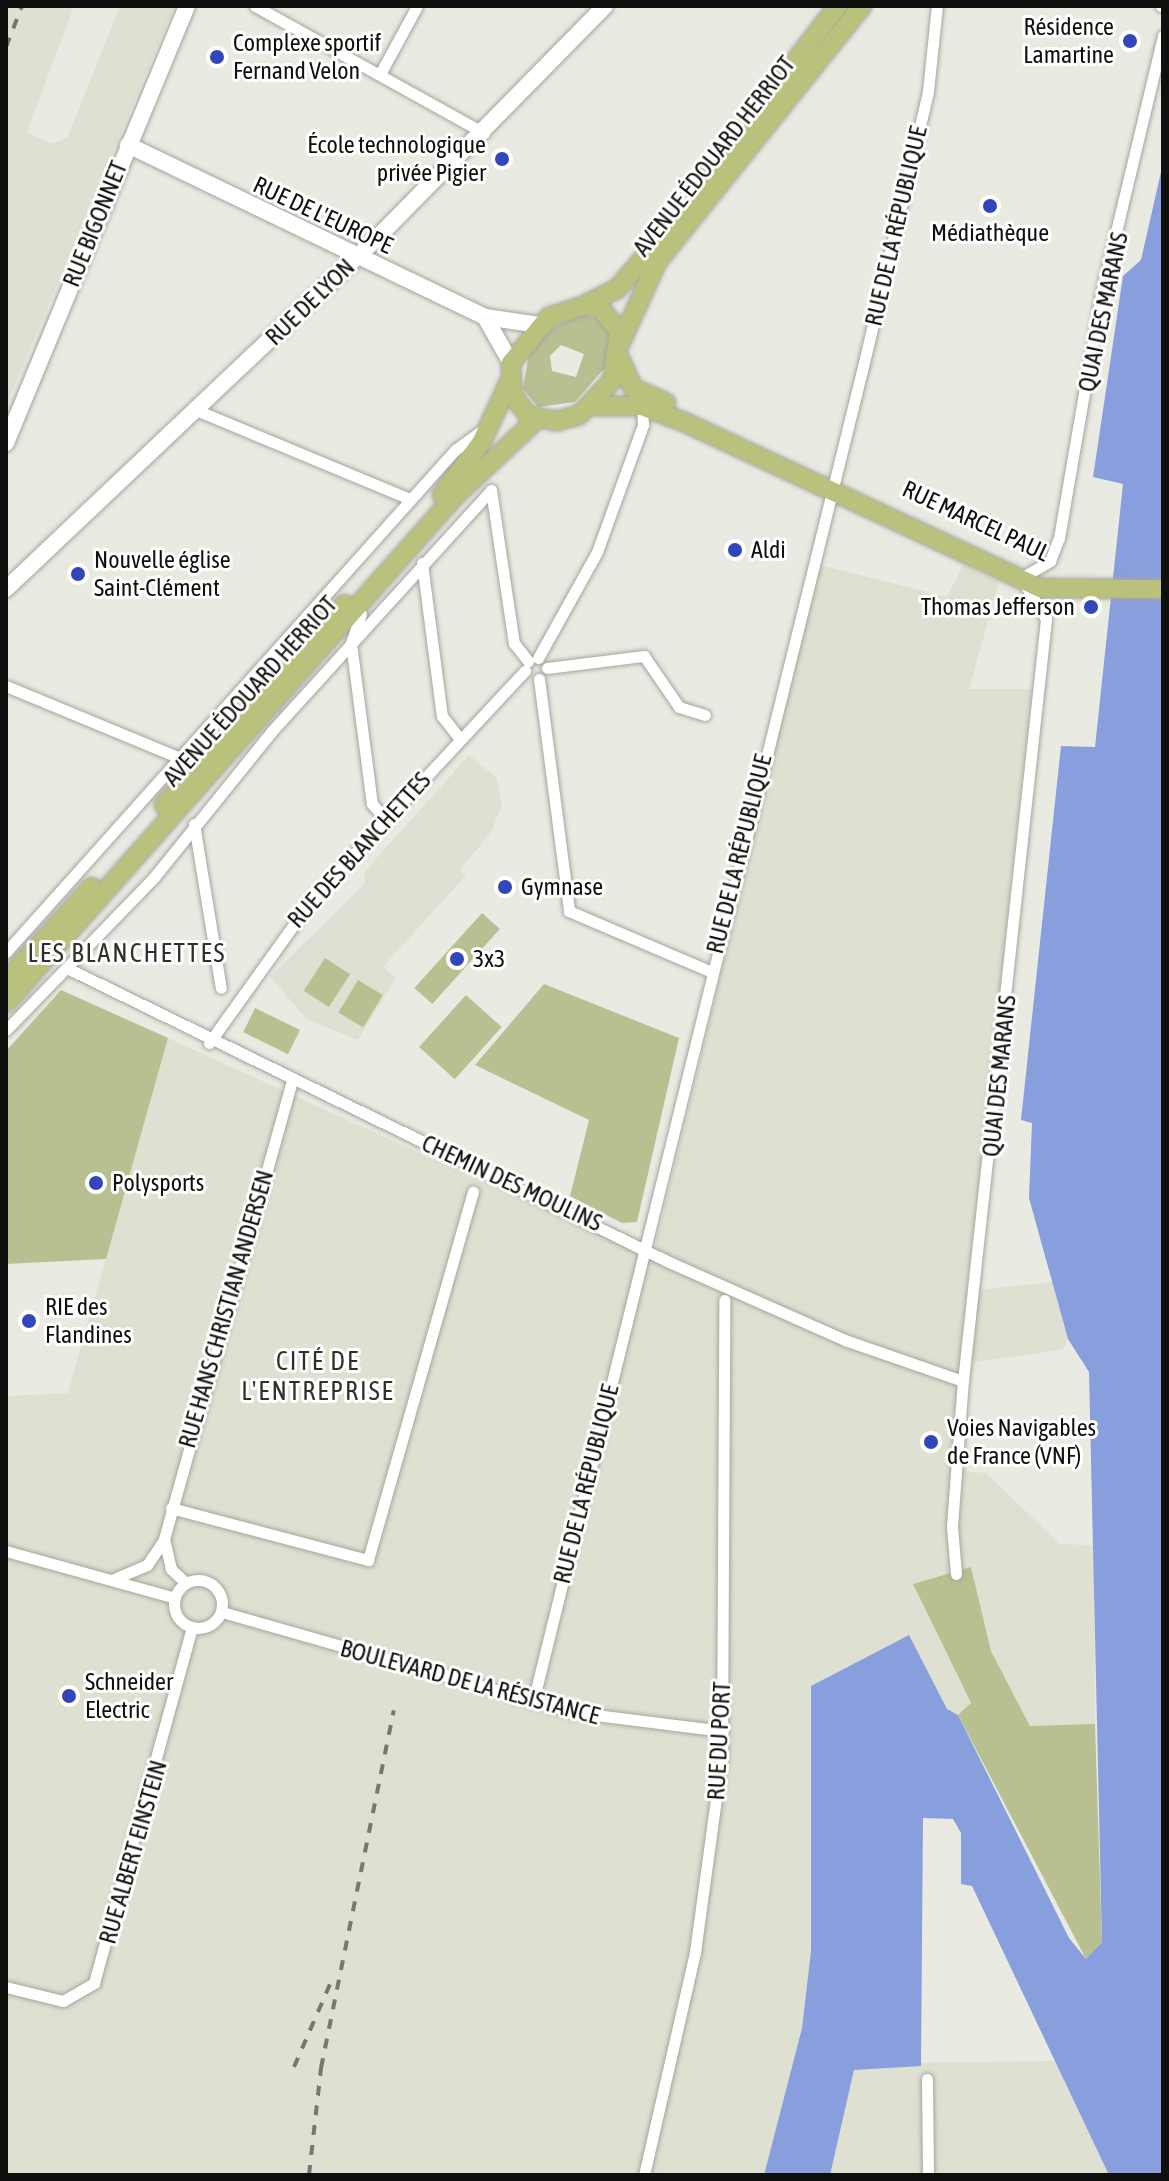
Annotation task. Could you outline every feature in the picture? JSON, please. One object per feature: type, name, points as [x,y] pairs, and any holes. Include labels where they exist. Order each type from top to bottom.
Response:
[{"type":"main road","name":"AVENUE ÉDOUARD HERRIOT","points":[[585,305],[617,289],[639,264],[838,6]]},
{"type":"main road","name":"AVENUE ÉDOUARD HERRIOT","points":[[620,352],[657,262],[862,6]]},
{"type":"main road","points":[[585,305],[613,320],[633,388],[831,484],[642,406],[594,406],[566,420],[537,419],[519,405],[511,370],[539,325],[562,309],[585,305]]},
{"type":"main road","points":[[594,406],[620,352]]},
{"type":"main road","name":"AVENUE ÉDOUARD HERRIOT","points":[[6,981],[446,491],[489,426],[511,370]]},
{"type":"main road","name":"AVENUE ÉDOUARD HERRIOT","points":[[6,1003],[390,570],[537,419]]},
{"type":"main road","name":"RUE MARCEL PAUL","points":[[831,484],[1025,579],[1100,591],[1163,589]]},
{"type":"street","name":"RUE BIGONNET","points":[[6,443],[136,146],[149,90],[187,6]]},
{"type":"street","points":[[255,6],[484,133]]},
{"type":"street","points":[[380,74],[417,6]]},
{"type":"street","name":"RUE DE LYON","points":[[6,589],[484,133],[605,6]]},
{"type":"street","name":"RUE DE LA RÉPUBLIQUE","points":[[533,1702],[928,91],[937,6]]},
{"type":"street","name":"QUAI DES MARANS","points":[[956,1574],[963,1381],[990,1162],[1046,619],[1025,579],[1050,561],[1059,538],[1102,290],[1163,35]]},
{"type":"street","name":"RUE DE L'EUROPE","points":[[136,146],[355,258],[485,317],[539,325]]},
{"type":"street","points":[[485,317],[511,370]]},
{"type":"street","name":"RUE DES BLANCHETTES","points":[[209,1043],[285,932],[385,818],[530,663],[597,552],[643,425],[642,406]]},
{"type":"street","points":[[196,410],[410,499]]},
{"type":"street","points":[[6,952],[182,759],[464,440],[489,426]]},
{"type":"street","points":[[6,1030],[69,969],[351,643],[491,490],[514,643],[539,679],[569,911],[710,971]]},
{"type":"street","points":[[422,563],[442,716],[459,738]]},
{"type":"street","points":[[385,818],[372,804],[351,643],[354,622],[390,570]]},
{"type":"street","points":[[530,663],[547,668],[644,656],[679,707],[705,715]]},
{"type":"street","points":[[539,679],[547,668]]},
{"type":"street","points":[[6,686],[182,759]]},
{"type":"street","points":[[194,824],[221,988]]},
{"type":"street","name":"CHEMIN DES MOULINS","points":[[69,969],[209,1043],[845,1340],[963,1381]]},
{"type":"street","name":"RUE HANS CHRISTIAN ANDERSEN","points":[[110,1580],[147,1565],[164,1539],[292,1081]]},
{"type":"street","points":[[171,1508],[361,1560],[372,1556],[473,1192]]},
{"type":"street","name":"RUE DU PORT","points":[[644,2175],[695,1952],[723,1731],[724,1300]]},
{"type":"street","points":[[164,1539],[171,1569],[186,1583],[215,1586],[222,1612],[208,1626],[192,1627],[176,1613],[175,1598],[186,1583]]},
{"type":"street","points":[[6,1551],[175,1598]]},
{"type":"street","name":"BOULEVARD DE LA RÉSISTANCE","points":[[222,1612],[533,1702],[616,1721],[723,1731]]},
{"type":"street","name":"RUE ALBERT EINSTEIN","points":[[6,1987],[63,2001],[94,1983],[192,1627]]},
{"type":"street","points":[[927,2079],[928,2175]]},
{"type":"shaded area","points":[[6,6],[74,6],[27,132],[51,144],[67,138],[120,6],[174,6],[6,406]]},
{"type":"shaded area","points":[[820,565],[947,597],[963,565],[999,582],[969,689],[1032,689],[967,1291],[1052,1282],[1068,1339],[1062,1350],[960,1364],[951,1444],[964,1471],[986,1473],[1060,1544],[1094,1545],[1095,1724],[1031,1727],[991,1651],[971,1567],[913,1584],[971,1704],[958,1715],[947,1709],[909,1635],[811,1686],[811,1951],[802,2028],[764,2175],[6,2175],[6,1396],[68,1393],[168,1038],[652,1259]]},
{"type":"shaded area","points":[[469,755],[497,778],[502,805],[491,832],[460,870],[466,875],[383,967],[396,978],[358,1040],[307,1019],[270,977],[365,883],[364,872]]},
{"type":"shaded area","points":[[1055,2061],[1109,2175],[830,2175],[854,2070],[885,2063]]},
{"type":"green space","points":[[583,314],[600,319],[612,337],[608,364],[575,402],[538,407],[523,389],[529,353],[549,329]],"holes":[[[561,345],[584,354],[576,377],[552,371],[550,356]]]},
{"type":"green space","name":"3x3","points":[[482,913],[500,929],[432,1004],[414,988]]},
{"type":"green space","points":[[325,958],[350,974],[329,1007],[304,991]]},
{"type":"green space","points":[[358,980],[383,995],[363,1028],[338,1013]]},
{"type":"green space","points":[[544,984],[679,1038],[637,1222],[622,1223],[570,1196],[589,1120],[475,1065]]},
{"type":"green space","points":[[61,990],[168,1038],[106,1259],[6,1264],[6,1051]]},
{"type":"green space","points":[[466,995],[502,1027],[455,1079],[419,1047]]},
{"type":"green space","points":[[255,1008],[300,1030],[288,1054],[243,1032]]},
{"type":"green space","points":[[971,1567],[991,1651],[1030,1726],[1095,1724],[1102,1942],[1086,1959],[958,1715],[971,1703],[913,1584]]},
{"type":"water","points":[[1163,163],[1163,2175],[1109,2175],[972,1886],[961,1884],[961,1833],[953,1819],[923,1818],[921,2066],[854,2070],[830,2175],[764,2175],[802,2028],[811,1951],[811,1686],[909,1635],[947,1709],[958,1715],[1069,1938],[1086,1959],[1102,1942],[1089,1372],[1068,1339],[1029,1198],[1032,1123],[1021,1120],[1061,746],[1095,747],[1123,484],[1093,477],[1123,276],[1141,260]]},
{"type":"railway","points":[[6,47],[22,6]]},
{"type":"railway","points":[[309,2175],[321,2068],[394,1710]]},
{"type":"railway","points":[[294,2067],[331,1982]]},
{"type":"place","name":"Résidence Lamartine","points":[[1130,41]]},
{"type":"place","name":"Complexe sportif Fernand Velon","points":[[217,57]]},
{"type":"place","name":"École technologique privée Pigier","points":[[502,159]]},
{"type":"place","name":"Médiathèque","points":[[990,206]]},
{"type":"place","name":"Aldi","points":[[735,550]]},
{"type":"place","name":"Nouvelle église Saint-Clément","points":[[78,574]]},
{"type":"place","name":"Thomas Jefferson","points":[[1091,607]]},
{"type":"place","name":"Gymnase","points":[[505,887]]},
{"type":"place","name":"3x3","points":[[457,959]]},
{"type":"place","name":"Polysports","points":[[96,1183]]},
{"type":"place","name":"RIE des Flandines","points":[[29,1321]]},
{"type":"place","name":"Voies Navigables de France (VNF)","points":[[931,1442]]},
{"type":"place","name":"Schneider Electric","points":[[69,1696]]},
{"type":"district","name":"LES BLANCHETTES","points":[[127,954]]},
{"type":"district","name":"CITÉ DE L'ENTREPRISE","points":[[318,1377]]}]
